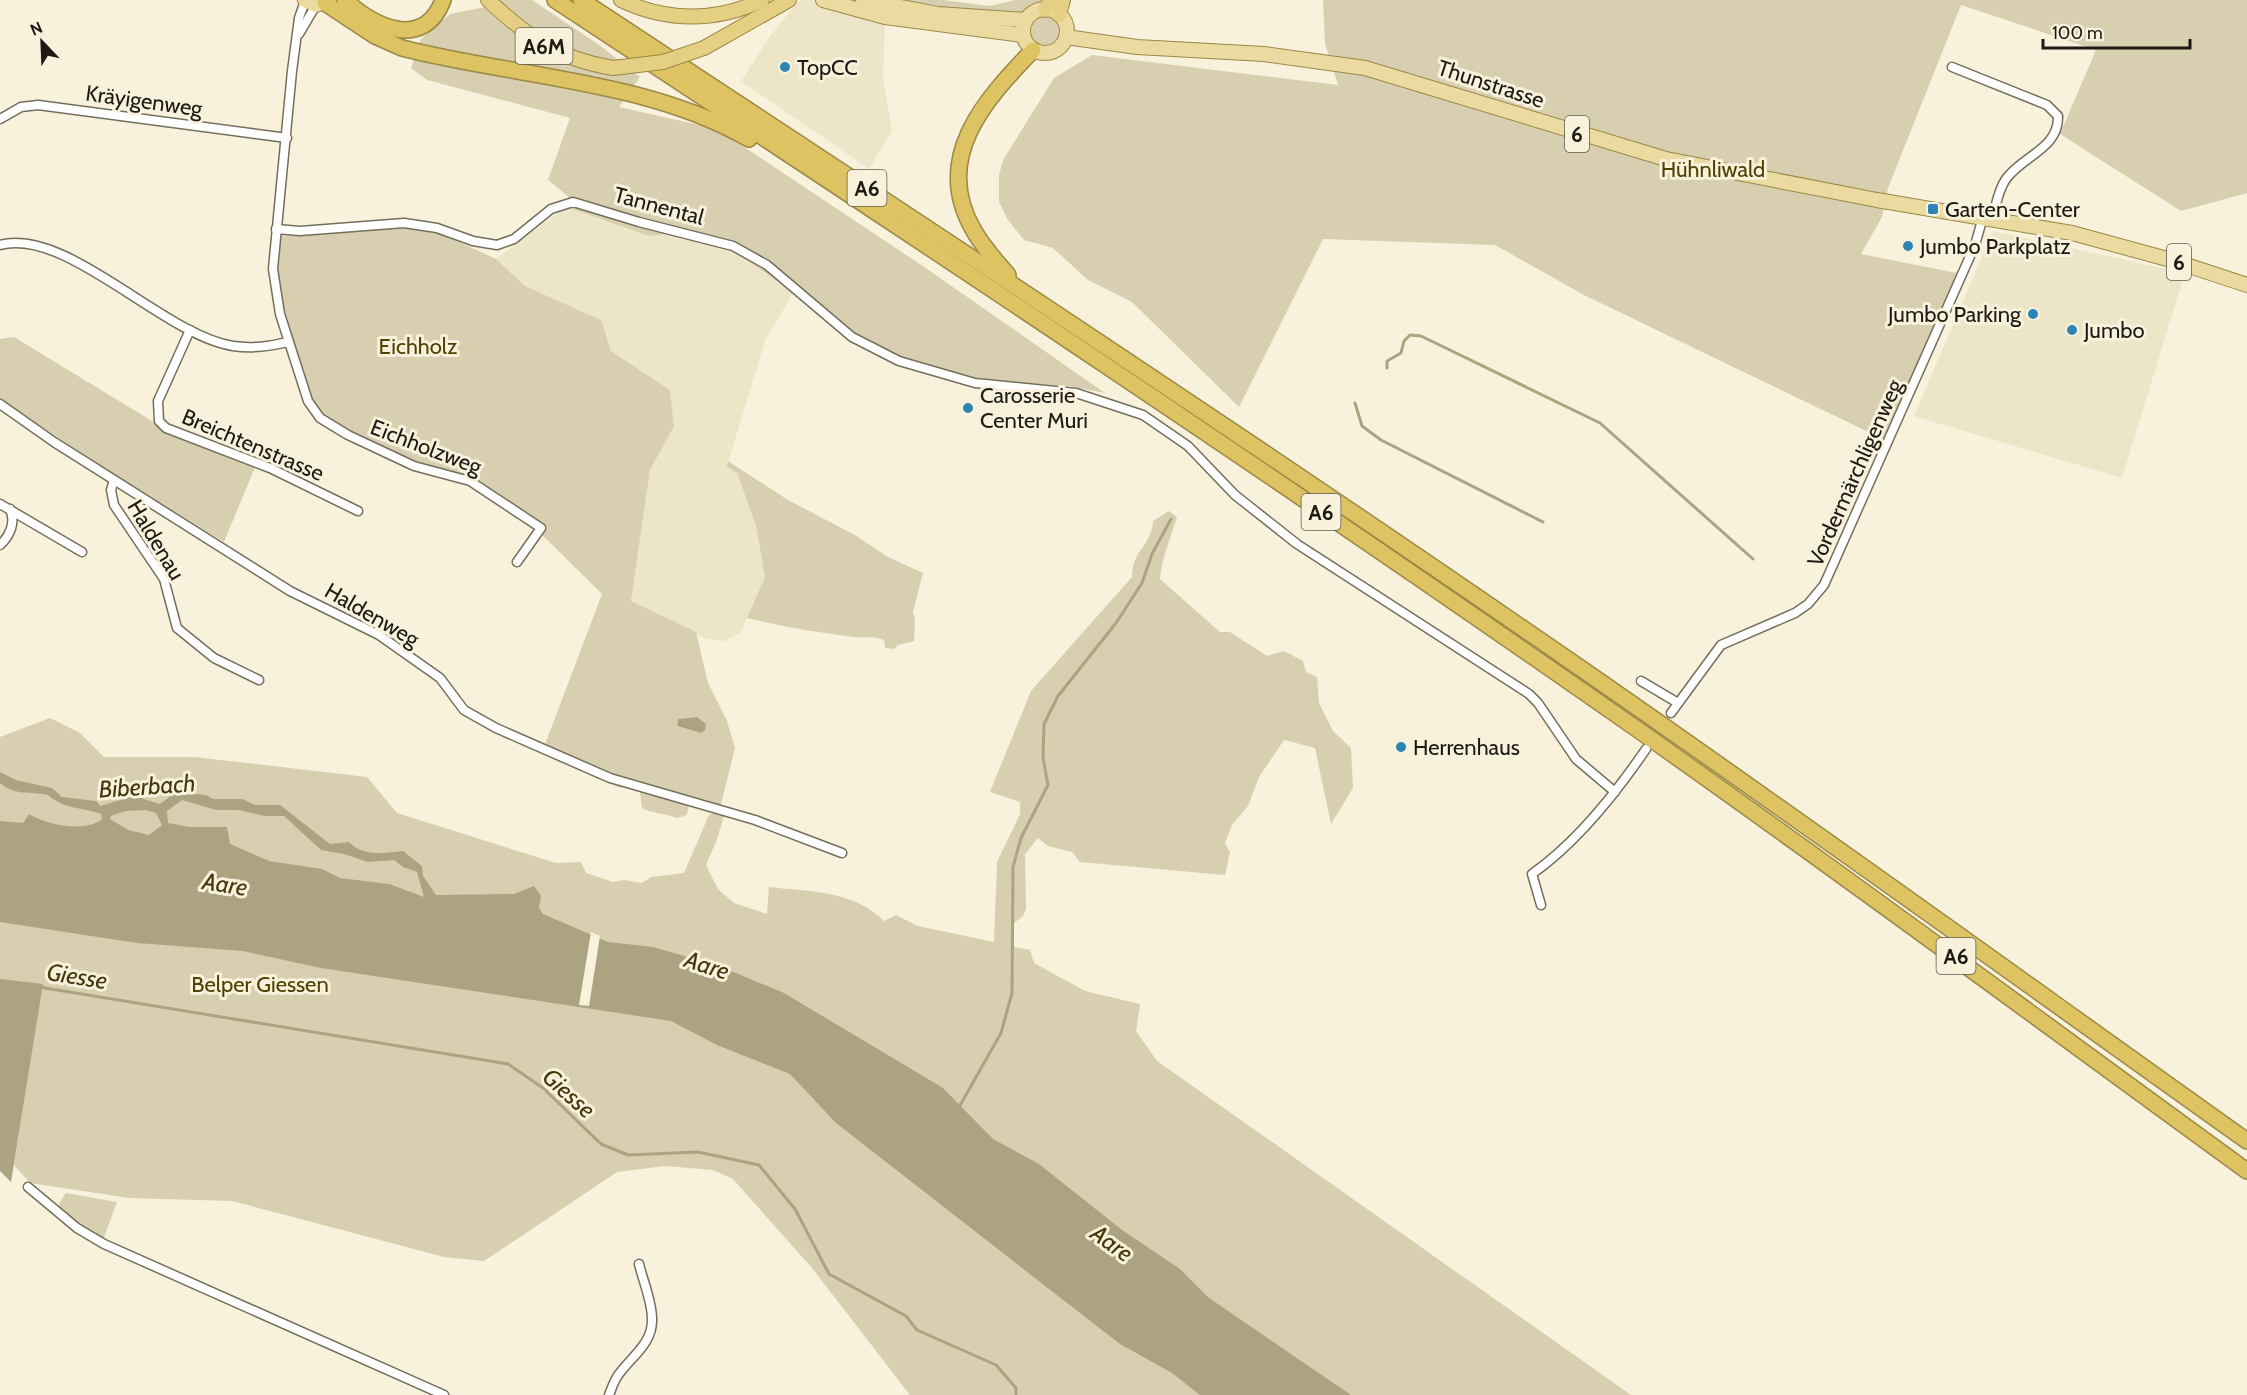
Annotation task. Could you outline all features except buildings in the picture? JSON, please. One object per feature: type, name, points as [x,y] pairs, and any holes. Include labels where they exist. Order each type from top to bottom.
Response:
[{"type":"highway","points":[[345,0],[391,29],[408,30],[432,18],[443,0]]},
{"type":"highway","points":[[357,0],[369,17]]},
{"type":"highway","name":"A6M","points":[[488,0],[518,28],[549,49],[581,62],[613,68],[663,62],[704,48],[789,0]]},
{"type":"highway","name":"A6","points":[[555,0],[1260,470],[1630,724],[1935,941],[2247,1171]]},
{"type":"highway","name":"A6","points":[[581,0],[1338,501],[1671,731],[2247,1141]]},
{"type":"highway","points":[[621,0],[660,14],[694,17],[731,12],[761,1]]},
{"type":"highway","points":[[1059,15],[1063,0]]},
{"type":"highway","points":[[316,2],[375,36],[402,48],[585,85],[674,106],[724,125],[780,158],[815,172]]},
{"type":"highway","points":[[1021,290],[973,231],[962,201],[959,166],[967,133],[978,114],[1033,50]]},
{"type":"main road","points":[[823,0],[885,17],[1023,35]]},
{"type":"main road","points":[[863,0],[938,14],[1026,20]]},
{"type":"main road","points":[[1048,5],[1066,25],[1066,37],[1063,43],[1052,52],[1033,50],[1023,35],[1026,20],[1034,12],[1048,5]]},
{"type":"main road","name":"Thunstrasse","points":[[1066,37],[1137,46],[1264,54],[1365,68],[1666,159],[1877,201],[1988,218],[2110,243],[2247,285]]},
{"type":"street","name":"Eichholzweg","points":[[316,2],[300,18],[291,80],[273,282],[288,342],[308,401],[324,422],[410,464],[470,481],[541,528],[517,562]]},
{"type":"street","name":"Vordermärchligenweg","points":[[1671,713],[1721,645],[1795,613],[1808,604],[1824,585],[2006,180],[2048,144],[2056,128],[2058,116],[2048,105],[1952,67]]},
{"type":"street","name":"Kräyigenweg","points":[[0,119],[21,107],[38,105],[287,138]]},
{"type":"street","name":"Tannental","points":[[276,229],[300,231],[404,223],[437,228],[473,241],[497,245],[514,239],[560,205],[573,202],[587,204],[639,222],[716,240],[748,253],[767,265],[837,327],[877,352],[919,368],[975,383],[1059,390],[1099,399],[1136,411],[1188,446],[1246,505],[1297,544],[1528,694],[1542,709],[1582,765],[1615,792]]},
{"type":"street","points":[[0,245],[21,243],[68,259],[190,330],[233,346],[258,348],[288,342]]},
{"type":"street","name":"Breichtenstrasse","points":[[190,330],[158,401],[159,421],[166,428],[270,468],[358,511]]},
{"type":"street","name":"Haldenweg","points":[[0,404],[114,480],[290,591],[379,635],[440,678],[464,710],[496,728],[610,778],[755,820],[842,853]]},
{"type":"street","name":"Haldenau","points":[[114,480],[111,490],[114,505],[164,579],[177,628],[214,658],[260,680]]},
{"type":"street","points":[[0,504],[82,552]]},
{"type":"street","points":[[0,545],[13,527],[14,517],[10,509]]},
{"type":"street","points":[[1641,681],[1678,703]]},
{"type":"street","points":[[1541,905],[1532,874],[1549,860],[1615,792],[1646,749]]},
{"type":"street","points":[[28,1187],[77,1228],[104,1244],[444,1395]]},
{"type":"street","points":[[609,1395],[618,1375],[636,1356],[652,1327],[652,1316],[639,1264]]},
{"type":"shaded area","points":[[800,0],[812,0],[885,21],[883,78],[892,131],[869,169],[741,81],[771,35]]},
{"type":"shaded area","points":[[566,207],[649,236],[667,234],[733,251],[793,293],[765,341],[727,466],[737,473],[756,526],[765,577],[741,632],[725,641],[707,639],[631,601],[650,470],[674,426],[670,390],[611,351],[601,320],[525,286],[496,259]]},
{"type":"shaded area","points":[[1993,231],[2185,273],[2122,478],[1914,416]]},
{"type":"green space","points":[[499,0],[532,0],[598,44],[640,77],[619,107],[717,129],[930,271],[1105,393],[1069,386],[987,381],[917,364],[873,346],[733,251],[667,234],[649,236],[566,207],[570,198],[548,180],[570,118],[427,80],[411,68],[421,39],[450,14],[490,6]]},
{"type":"green space","points":[[879,0],[943,0],[990,6],[1015,0],[1047,0],[1024,15],[958,13]]},
{"type":"green space","name":"Hühnliwald","points":[[1323,0],[2247,0],[2247,193],[2181,211],[2060,134],[2096,50],[1961,5],[1888,188],[1882,217],[1861,254],[1957,273],[1887,441],[1584,295],[1495,245],[1323,239],[1239,407],[1132,302],[1088,280],[1053,248],[1024,240],[1008,220],[999,202],[999,175],[1003,160],[1054,78],[1092,55],[1338,85],[1325,43]]},
{"type":"green space","points":[[1045,15],[1056,20],[1061,31],[1056,42],[1045,47],[1034,42],[1029,31],[1034,20]]},
{"type":"green space","name":"Eichholz","points":[[386,227],[421,228],[446,236],[496,259],[525,286],[601,320],[611,351],[670,390],[674,426],[650,470],[631,601],[696,632],[708,683],[727,721],[735,748],[720,808],[689,803],[687,815],[677,818],[646,810],[642,808],[640,792],[629,784],[621,788],[596,777],[544,747],[602,594],[527,520],[471,482],[429,470],[321,417],[313,404],[292,352],[282,315],[274,277],[278,236]],"holes":[[[697,717],[701,733],[677,726],[678,719]]]},
{"type":"green space","points":[[14,337],[165,429],[256,465],[224,542],[106,469],[0,399],[0,339]]},
{"type":"green space","points":[[728,461],[788,500],[855,535],[888,557],[923,573],[913,612],[914,641],[898,645],[894,649],[885,648],[884,640],[880,639],[813,631],[747,618],[765,577],[756,526],[737,473],[726,466]]},
{"type":"green space","name":"Belper Giessen","points":[[1169,511],[1177,517],[1160,579],[1220,632],[1230,632],[1267,656],[1284,651],[1303,661],[1306,672],[1317,677],[1319,703],[1333,731],[1351,748],[1353,788],[1331,824],[1315,748],[1284,740],[1259,777],[1248,806],[1232,825],[1225,843],[1230,852],[1225,875],[1080,862],[1072,852],[1048,846],[1038,838],[1025,854],[1026,909],[1023,916],[1014,923],[1014,947],[1030,950],[1034,963],[1085,991],[1140,1004],[1136,1031],[1157,1061],[1631,1395],[910,1395],[812,1268],[733,1179],[713,1170],[665,1166],[617,1172],[484,1261],[444,1257],[232,1201],[129,1198],[30,1183],[14,1165],[41,994],[0,988],[0,737],[50,718],[80,733],[104,757],[195,757],[367,777],[397,813],[556,863],[581,862],[586,873],[613,882],[624,880],[642,883],[651,877],[684,873],[709,815],[715,813],[724,816],[706,865],[718,889],[734,903],[767,914],[769,887],[831,894],[859,903],[884,921],[896,915],[918,926],[994,942],[997,862],[1020,814],[1020,802],[990,792],[1031,691],[1132,577],[1135,560],[1149,537],[1153,521]]},
{"type":"green space","points":[[66,1193],[117,1202],[103,1240],[61,1211],[59,1204]]},
{"type":"water","points":[[697,717],[706,724],[705,730],[701,733],[677,726],[678,719]]},
{"type":"water","name":"Aare","points":[[0,772],[16,780],[52,788],[62,797],[96,801],[100,806],[134,796],[160,804],[176,792],[206,795],[213,799],[242,799],[255,805],[280,805],[330,844],[349,842],[361,850],[374,853],[403,851],[422,866],[423,876],[436,895],[514,894],[534,886],[541,896],[539,908],[543,914],[608,942],[653,947],[719,966],[784,993],[943,1088],[993,1139],[1039,1164],[1122,1230],[1180,1269],[1209,1298],[1351,1395],[1200,1395],[1172,1373],[1120,1344],[836,1123],[790,1074],[717,1045],[671,1021],[321,968],[243,951],[137,943],[0,922],[0,821],[23,823],[29,814],[56,824],[86,826],[102,819],[101,814],[60,803],[48,795],[11,790],[0,783]],"holes":[[[182,800],[216,810],[239,810],[265,816],[284,816],[321,850],[344,854],[368,862],[394,860],[403,867],[417,872],[424,897],[389,884],[340,878],[322,869],[269,861],[230,844],[227,827],[189,827],[168,823],[167,811]],[[146,810],[156,813],[162,825],[149,835],[128,830],[110,819],[111,816],[125,811]]]},
{"type":"water","points":[[0,979],[43,984],[11,1182],[0,1171]]},
{"type":"pier","points":[[591,932],[600,936],[589,1006],[579,1005]]},
{"type":"waterway","points":[[1387,368],[1387,361],[1401,353],[1404,341],[1410,335],[1421,336],[1600,423],[1753,559]]},
{"type":"waterway","points":[[1355,403],[1362,426],[1381,440],[1543,522]]},
{"type":"waterway","points":[[958,1109],[1001,1033],[1012,993],[1013,867],[1021,838],[1048,785],[1043,758],[1044,724],[1058,696],[1116,623],[1142,583],[1152,554],[1171,519]]},
{"type":"waterway","name":"Giesse","points":[[39,987],[508,1064],[543,1088],[601,1144],[628,1155],[698,1152],[759,1165],[795,1209],[829,1274],[906,1316],[917,1330],[996,1365],[1016,1388],[1016,1395]]},
{"type":"place","name":"TopCC","points":[[785,67]]},
{"type":"place","name":"Garten-Center","points":[[1933,209]]},
{"type":"place","name":"Jumbo Parkplatz","points":[[1908,246]]},
{"type":"place","name":"Jumbo Parking","points":[[2033,314]]},
{"type":"place","name":"Jumbo","points":[[2072,330]]},
{"type":"place","name":"Carosserie Center Muri","points":[[968,408]]},
{"type":"place","name":"Herrenhaus","points":[[1401,747]]},
{"type":"water label","name":"Biberbach","points":[[147,786]]}]
